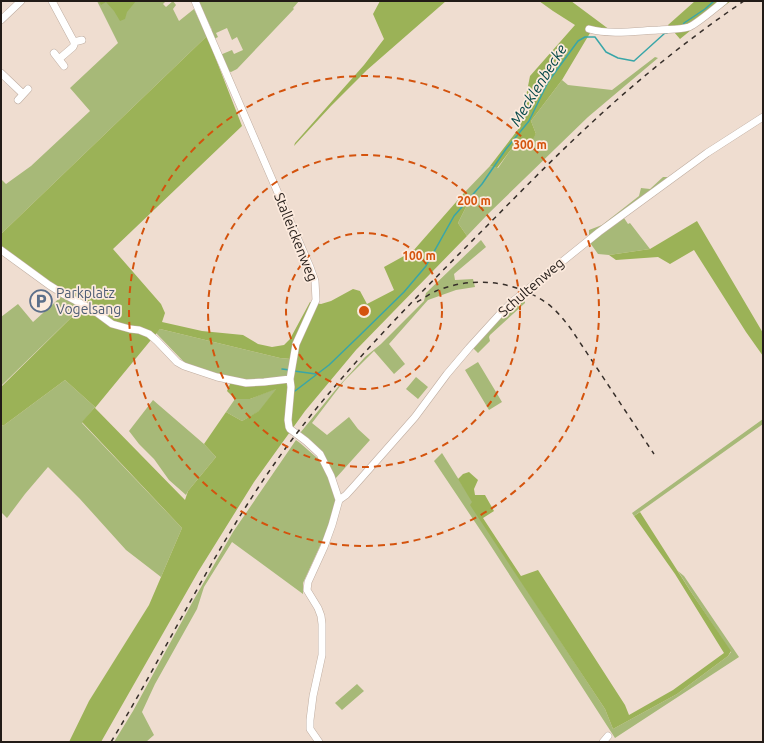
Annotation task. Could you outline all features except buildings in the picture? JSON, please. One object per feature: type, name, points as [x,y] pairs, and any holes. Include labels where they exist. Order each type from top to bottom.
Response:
[{"type":"street","points":[[1,20],[21,1]]},
{"type":"street","points":[[52,1],[74,42],[73,47],[57,56],[64,66]]},
{"type":"street","name":"Stalleickenweg","points":[[195,1],[315,281],[316,300],[296,344],[291,373],[288,420],[290,429],[320,454],[331,476],[338,500],[332,525],[324,547],[308,582],[308,590],[318,608],[322,624],[322,655],[313,696],[310,720],[310,728],[319,742]]},
{"type":"street","points":[[589,29],[599,32],[627,32],[682,28],[695,23],[724,1]]},
{"type":"street","points":[[74,42],[82,40]]},
{"type":"street","points":[[1,73],[23,94]]},
{"type":"street","name":"Schultenweg","points":[[338,500],[346,495],[415,417],[447,374],[512,302],[599,232],[707,153],[763,117]]},
{"type":"street","points":[[1,250],[49,285],[93,310],[112,324],[139,330],[149,334],[177,362],[184,366],[217,377],[246,383],[264,382],[291,373]]},
{"type":"green space","points":[[97,1],[164,1],[165,2],[163,4],[166,7],[173,1],[176,5],[173,9],[179,21],[194,9],[207,36],[1,234],[1,179],[6,184],[31,166],[90,111],[70,88],[118,43]]},
{"type":"green space","points":[[99,1],[136,1],[127,12],[125,19],[120,21],[106,2],[101,5]]},
{"type":"green space","points":[[198,1],[299,1],[293,8],[294,9],[237,69],[231,72],[228,71],[220,55],[232,50],[234,54],[243,50],[237,37],[232,40],[227,28],[216,33],[218,37],[214,39],[211,32],[212,30]]},
{"type":"green space","points":[[380,1],[446,1],[367,70],[294,146],[295,143],[364,65],[384,39],[373,14]]},
{"type":"green space","points":[[539,1],[571,1],[610,30],[593,28],[562,80],[531,121],[536,134],[533,139],[517,142],[497,168],[490,166],[520,127],[530,76],[575,25]]},
{"type":"green space","points":[[695,1],[731,1],[680,39],[668,25]]},
{"type":"green space","points":[[207,36],[242,126],[113,249],[161,304],[165,313],[162,322],[202,331],[243,335],[258,344],[272,347],[284,345],[290,339],[310,302],[321,304],[331,301],[353,289],[360,291],[367,304],[394,290],[384,267],[413,251],[464,193],[468,203],[458,223],[467,236],[356,350],[305,411],[254,482],[198,572],[101,742],[69,742],[89,701],[149,605],[182,528],[82,422],[95,407],[65,380],[3,426],[1,424],[1,387],[84,305],[1,246],[1,234]],"holes":[[[160,329],[280,358],[291,359],[290,380],[264,383],[230,384],[227,391],[235,399],[250,399],[276,389],[259,411],[242,421],[226,412],[204,444],[216,457],[188,491],[185,500],[95,408]]]},
{"type":"green space","points":[[655,57],[658,58],[588,117],[467,236],[458,223],[468,203],[464,193],[490,166],[498,168],[517,142],[533,138],[536,134],[531,121],[562,80],[568,85],[612,90]]},
{"type":"green space","points":[[663,177],[673,177],[622,215],[650,249],[609,255],[598,254],[588,240],[589,230],[602,225],[639,196],[641,188],[650,189]]},
{"type":"green space","points":[[697,221],[763,333],[763,356],[694,250],[670,264],[658,257],[616,260],[609,255],[650,249]]},
{"type":"green space","points":[[481,240],[486,247],[454,274],[455,280],[473,279],[475,287],[456,290],[428,300],[389,344],[405,364],[394,374],[374,351],[344,381],[312,423],[327,435],[349,417],[358,429],[370,440],[335,479],[300,433],[337,388],[365,357],[381,344],[424,301],[426,293]]},
{"type":"green space","points":[[524,292],[525,303],[490,335],[490,341],[478,353],[473,348]]},
{"type":"green space","points":[[63,295],[82,307],[1,386],[1,317],[18,304],[33,322]]},
{"type":"green space","points":[[160,329],[280,358],[291,359],[290,378],[244,380],[203,370],[185,363],[156,333]]},
{"type":"green space","points":[[478,362],[502,402],[489,410],[465,370]]},
{"type":"green space","points":[[416,377],[428,387],[418,399],[406,389]]},
{"type":"green space","points":[[65,380],[95,407],[82,423],[182,528],[161,577],[126,550],[80,499],[48,467],[7,518],[1,512],[1,424],[3,426]]},
{"type":"green space","points":[[277,388],[260,411],[242,421],[226,412],[235,399],[250,399]]},
{"type":"green space","points":[[153,400],[204,444],[216,457],[186,495],[169,480],[154,459],[129,431]]},
{"type":"green space","points":[[763,419],[763,424],[634,516],[632,513]]},
{"type":"green space","points":[[296,440],[323,463],[336,499],[326,533],[303,583],[303,594],[232,542],[204,587],[197,609],[155,684],[142,712],[154,735],[146,742],[114,742],[133,711],[193,601],[233,532]]},
{"type":"green space","points":[[442,453],[473,502],[471,505],[605,709],[613,729],[677,694],[728,656],[731,652],[678,571],[684,576],[739,657],[615,738],[434,461]]},
{"type":"green space","points":[[469,472],[478,480],[474,489],[475,495],[485,495],[494,511],[483,518],[521,576],[538,570],[625,705],[629,715],[673,690],[724,653],[675,574],[634,516],[640,512],[731,651],[728,656],[677,694],[613,729],[605,709],[470,505],[472,502],[458,479],[463,474]]},
{"type":"green space","points":[[357,684],[364,691],[342,710],[335,703]]},
{"type":"waterway","name":"Mecklenbecke","points":[[683,25],[714,1]]},
{"type":"waterway","name":"Mecklenbecke","points":[[295,391],[329,365],[404,292],[426,266],[454,216],[482,184],[506,149],[529,121],[548,82],[578,41],[585,37],[595,37],[606,52],[618,58],[634,61],[665,33],[667,33]]},
{"type":"waterway","points":[[282,369],[290,370]]},
{"type":"waterway","points":[[294,371],[316,374]]},
{"type":"railway","points":[[111,742],[226,539],[268,473],[312,413],[411,303],[524,188],[586,128],[623,94],[662,62],[703,30],[744,1]]},
{"type":"railway","points":[[417,302],[433,292],[450,286],[479,282],[508,285],[535,296],[548,304],[571,329],[654,454]]},
{"type":"place","name":"Parkplatz Vogelsang","points":[[41,301]]}]
